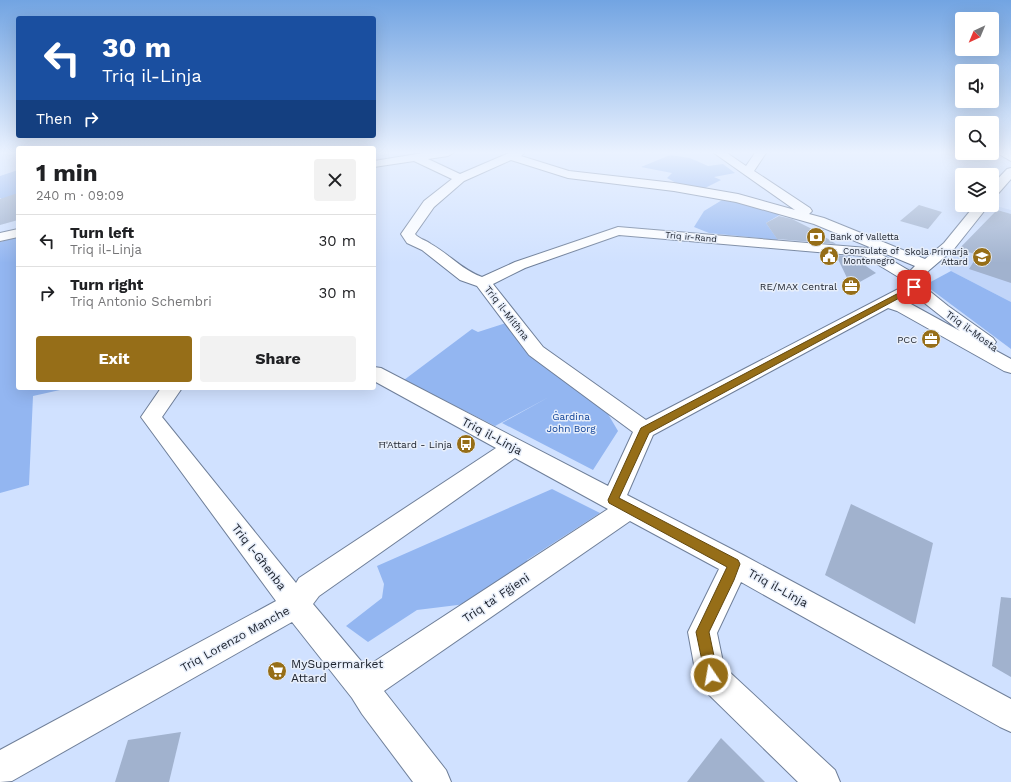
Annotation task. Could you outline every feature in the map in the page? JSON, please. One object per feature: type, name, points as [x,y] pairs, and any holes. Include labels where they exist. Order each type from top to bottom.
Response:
[{"type":"street","name":"Triq il-Mitħna","points":[[446,189],[429,204],[408,234],[412,240],[427,247],[466,277],[483,283],[536,351],[645,430]]},
{"type":"street","points":[[689,189],[738,198],[819,221]]},
{"type":"street","points":[[738,198],[758,189]]},
{"type":"street","name":"Triq il-Mosta","points":[[774,189],[819,221],[827,229],[914,283],[942,310],[1011,360]]},
{"type":"street","points":[[621,504],[645,430],[885,301],[914,283],[925,265],[951,244],[976,212]]},
{"type":"street","name":"Triq il-Mosta","points":[[819,221],[925,265]]},
{"type":"street","name":"Triq ir-Rand","points":[[483,283],[520,265],[618,231],[866,252]]},
{"type":"street","points":[[0,237],[16,233]]},
{"type":"street","points":[[885,301],[903,307],[1011,367]]},
{"type":"street","name":"Triq il-Linja","points":[[376,373],[734,564],[1011,716]]},
{"type":"street","name":"Triq l-Għenba","points":[[171,390],[151,417],[296,605],[363,687],[373,703],[434,782]]},
{"type":"street","name":"Triq Lorenzo Manche","points":[[0,769],[296,605],[309,587],[514,447]]},
{"type":"street","name":"Triq ta' Fġieni","points":[[363,687],[621,504]]},
{"type":"street","points":[[734,564],[730,576],[702,632],[711,675],[823,782]]},
{"type":"shaded area","name":"Skola Primarja Attard","points":[[999,207],[1011,210],[1011,302],[951,271],[947,265],[959,249],[995,212],[999,212]]},
{"type":"green space","points":[[0,189],[16,189],[16,208],[0,198]]},
{"type":"green space","points":[[727,197],[781,214],[766,223],[778,240],[709,233],[694,227],[704,211]]},
{"type":"green space","points":[[16,238],[16,390],[60,390],[33,396],[29,485],[0,493],[0,242]]},
{"type":"green space","points":[[951,271],[1011,302],[1011,349],[925,285]]},
{"type":"green space","name":"Ġardina John Borg","points":[[506,323],[605,409],[618,431],[593,470],[502,423],[549,397],[495,426],[404,380],[472,329],[478,332]]},
{"type":"green space","points":[[552,489],[600,513],[527,560],[529,577],[482,602],[417,610],[368,642],[346,626],[382,598],[384,584],[377,566]]},
{"type":"building","points":[[16,194],[16,221],[0,225],[0,199]]},
{"type":"building","points":[[919,205],[942,212],[928,229],[900,221]]},
{"type":"building","name":"Skola Primarja Attard","points":[[999,211],[1011,214],[1011,283],[969,269],[978,255],[959,249],[995,212],[999,212]]},
{"type":"building","points":[[779,216],[792,219],[814,230],[836,244],[777,239],[766,223]]},
{"type":"building","points":[[836,255],[856,259],[876,273],[858,283],[849,282]]},
{"type":"building","points":[[851,504],[933,543],[915,624],[825,575]]},
{"type":"building","points":[[1001,597],[1011,598],[1011,677],[992,666]]},
{"type":"building","points":[[181,732],[169,782],[115,782],[128,740]]},
{"type":"building","points":[[721,738],[765,782],[687,782]]},
{"type":"place","name":"Bank of Valletta","points":[[816,237]]},
{"type":"place","name":"Consulate of Montenegro","points":[[829,256]]},
{"type":"place","name":"Skola Primarja Attard","points":[[982,257]]},
{"type":"place","name":"RE/MAX Central","points":[[851,286]]},
{"type":"place","name":"PCC","points":[[931,339]]},
{"type":"place","name":"Ħ'Attard - Linja","points":[[466,444]]},
{"type":"place","name":"MySupermarket Attard","points":[[277,671]]},
{"type":"route","points":[[711,675],[702,632],[730,576],[734,564],[613,500],[645,430],[885,301],[914,287]]}]
